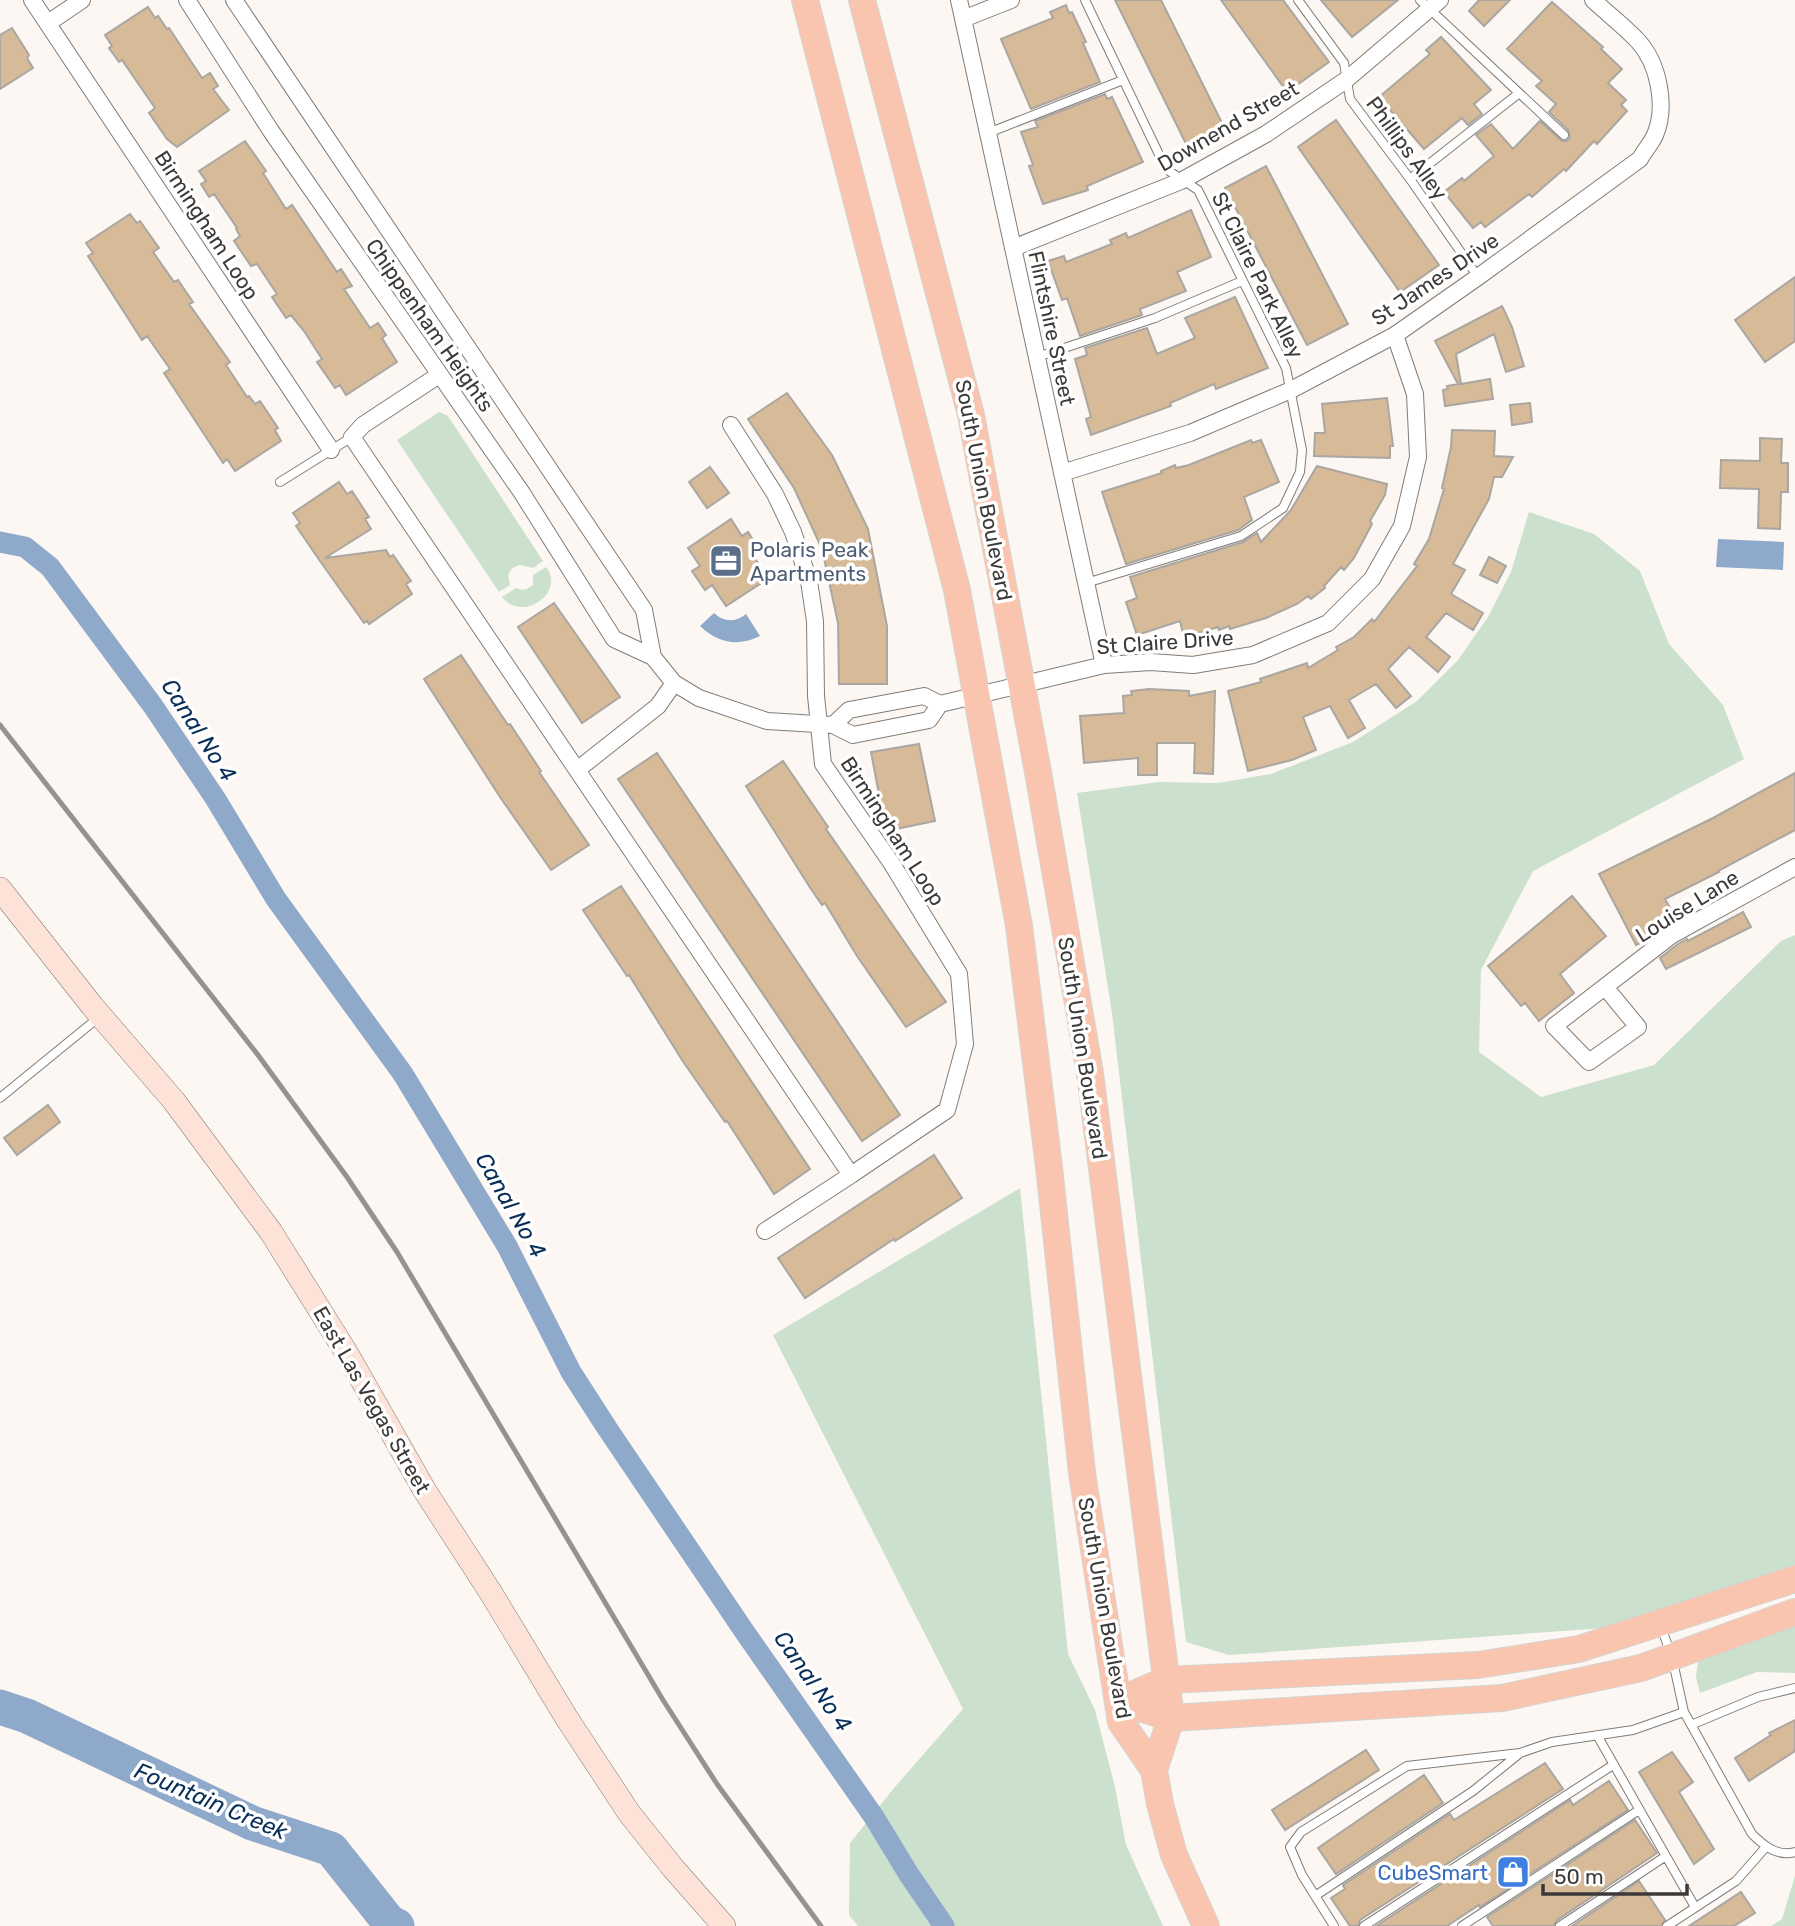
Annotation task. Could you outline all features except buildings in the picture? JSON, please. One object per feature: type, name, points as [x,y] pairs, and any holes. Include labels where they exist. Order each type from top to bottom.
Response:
[{"type":"main road","name":"South Union Boulevard","points":[[805,0],[957,590],[1019,926],[1049,1167],[1082,1473],[1121,1722],[1154,1770]]},
{"type":"main road","name":"South Union Boulevard","points":[[862,0],[971,415],[1090,1073],[1171,1718],[1154,1770]]},
{"type":"main road","points":[[1118,1701],[1167,1680],[1478,1665],[1579,1650],[1795,1579]]},
{"type":"main road","points":[[1118,1701],[1171,1718],[1502,1698],[1641,1668],[1795,1612]]},
{"type":"main road","points":[[1154,1770],[1174,1855],[1206,1926]]},
{"type":"street","name":"Birmingham Loop","points":[[32,0],[331,450]]},
{"type":"street","points":[[48,23],[82,0]]},
{"type":"street","name":"Chippenham Heights","points":[[187,0],[271,131],[522,493],[614,639],[653,657],[674,683],[699,698],[767,721],[825,725],[853,735],[929,720],[940,704],[976,694]]},
{"type":"street","name":"Chippenham Heights","points":[[234,0],[644,610],[653,657]]},
{"type":"street","name":"Flintshire Street","points":[[959,0],[1104,665]]},
{"type":"street","points":[[963,19],[1011,0]]},
{"type":"street","name":"St James Drive","points":[[1062,473],[1191,433],[1291,390],[1395,335],[1640,159],[1655,135],[1660,108],[1657,74],[1640,43],[1593,0]]},
{"type":"street","name":"Downend Street","points":[[1013,248],[1181,181],[1266,134],[1346,80],[1430,3]]},
{"type":"street","name":"St Claire Drive","points":[[976,694],[1022,686],[1104,665],[1152,662],[1193,665],[1253,655],[1328,623],[1372,579],[1402,526],[1418,457],[1415,394],[1395,335]]},
{"type":"street","points":[[439,375],[363,425],[352,437],[851,1175]]},
{"type":"street","name":"Birmingham Loop","points":[[730,425],[775,494],[793,532],[808,580],[815,621],[825,725],[823,764],[892,864],[959,974],[965,1044],[947,1110],[765,1231]]},
{"type":"street","points":[[577,770],[657,706],[674,683]]},
{"type":"street","name":"Chippenham Heights","points":[[825,725],[849,710],[923,696],[940,704]]},
{"type":"street","name":"Louise Lane","points":[[1605,987],[1638,1027],[1590,1062],[1555,1026],[1605,987],[1672,935],[1795,867]]},
{"type":"street","name":"East Las Vegas Street","points":[[0,888],[101,1016],[174,1101],[271,1232],[346,1352],[425,1491],[491,1593],[565,1717],[629,1813],[724,1926]]},
{"type":"lane","name":"St Claire Park Alley","points":[[1085,0],[1166,169],[1198,190],[1286,368],[1303,450],[1300,472],[1283,508],[1241,536],[1086,583]]},
{"type":"lane","name":"Phillips Alley","points":[[1298,0],[1345,63],[1350,99],[1478,277]]},
{"type":"lane","points":[[1430,3],[1518,94],[1564,135]]},
{"type":"lane","points":[[988,133],[1123,80]]},
{"type":"lane","points":[[1410,179],[1518,94]]},
{"type":"lane","points":[[1037,357],[1155,318],[1242,281]]},
{"type":"lane","points":[[279,482],[352,437]]},
{"type":"lane","points":[[0,1098],[101,1016]]},
{"type":"lane","points":[[1660,1624],[1672,1657],[1684,1712],[1752,1834],[1765,1848],[1790,1854],[1795,1852]]},
{"type":"lane","points":[[1691,1725],[1758,1697],[1795,1688]]},
{"type":"lane","points":[[1334,1926],[1302,1875],[1290,1847],[1301,1832],[1407,1766],[1520,1753],[1552,1742],[1633,1730],[1684,1712]]},
{"type":"lane","points":[[1597,1735],[1695,1907]]},
{"type":"lane","points":[[1315,1896],[1473,1791],[1520,1753]]},
{"type":"lane","points":[[1364,1926],[1614,1765]]},
{"type":"lane","points":[[1462,1926],[1639,1810]]},
{"type":"lane","points":[[1667,1926],[1736,1881],[1765,1848]]},
{"type":"lane","points":[[1560,1926],[1666,1856]]},
{"type":"green space","points":[[439,412],[448,416],[543,561],[533,568],[520,565],[512,568],[508,575],[510,585],[499,592],[397,440]]},
{"type":"green space","points":[[1529,512],[1594,534],[1640,571],[1669,644],[1723,705],[1744,759],[1533,871],[1481,970],[1479,1052],[1541,1097],[1654,1065],[1781,941],[1795,935],[1795,1578],[1660,1624],[1229,1655],[1186,1642],[1112,1013],[1077,793],[1159,782],[1218,783],[1271,774],[1353,742],[1417,701],[1458,660],[1488,617],[1511,572]]},
{"type":"green space","points":[[546,567],[551,577],[550,586],[539,602],[520,607],[510,604],[502,597],[516,588],[523,590],[531,587],[533,575]]},
{"type":"green space","points":[[1020,1188],[1068,1654],[1095,1710],[1115,1787],[1126,1845],[1163,1926],[858,1926],[849,1915],[850,1843],[963,1709],[773,1335]]},
{"type":"green space","points":[[1795,1617],[1795,1673],[1757,1672],[1700,1693],[1696,1677],[1700,1646]]},
{"type":"green space","points":[[1795,1876],[1795,1926],[1771,1926],[1782,1919]]},
{"type":"water","points":[[1718,539],[1784,542],[1783,570],[1716,567]]},
{"type":"water","points":[[714,613],[730,620],[746,614],[760,636],[736,642],[721,640],[700,626]]},
{"type":"waterway","name":"Canal No 4","points":[[0,542],[25,547],[50,567],[153,706],[215,798],[276,899],[403,1074],[507,1246],[571,1372],[607,1428],[874,1817],[944,1926]]},
{"type":"waterway","name":"Fountain Creek","points":[[0,1707],[27,1716],[252,1823],[331,1849],[389,1922],[397,1926]]},
{"type":"railway","points":[[0,725],[258,1055],[347,1177],[397,1252],[663,1700],[717,1784],[821,1926]]},
{"type":"place","name":"Polaris Peak Apartments","points":[[726,561]]},
{"type":"place","name":"CubeSmart","points":[[1513,1872]]}]
